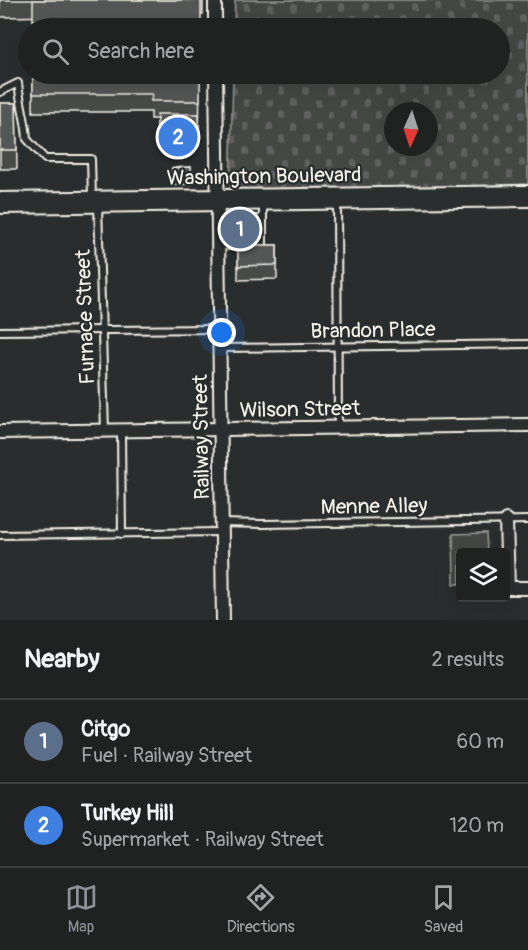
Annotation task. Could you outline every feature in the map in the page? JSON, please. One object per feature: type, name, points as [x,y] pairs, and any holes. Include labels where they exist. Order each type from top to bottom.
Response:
[{"type":"main road","name":"Washington Boulevard","points":[[0,203],[217,201],[263,209],[337,199],[528,196]]},
{"type":"street","points":[[215,0],[215,18]]},
{"type":"street","name":"Railway Street","points":[[216,84],[217,201],[224,246],[219,329],[223,620]]},
{"type":"street","name":"Wilson Street","points":[[0,432],[528,425]]},
{"type":"street","points":[[506,520],[508,588],[528,588]]},
{"type":"lane","name":"Furnace Street","points":[[0,92],[18,83]]},
{"type":"lane","name":"Furnace Street","points":[[18,84],[21,111],[26,120],[27,139],[45,159],[91,159],[102,329],[105,431]]},
{"type":"lane","points":[[337,199],[338,428]]},
{"type":"lane","points":[[263,209],[263,245],[224,246],[230,226],[263,209]]},
{"type":"lane","points":[[0,331],[219,329]]},
{"type":"lane","name":"Brandon Place","points":[[219,348],[528,344]]},
{"type":"lane","points":[[121,431],[122,534]]},
{"type":"lane","name":"Menne Alley","points":[[0,535],[122,534],[262,524],[528,520]]},
{"type":"green space","points":[[235,0],[528,0],[528,184],[230,194],[233,84],[510,84],[510,18],[234,18]]},
{"type":"green space","points":[[486,533],[487,548],[456,548],[456,584],[454,584],[453,534]]},
{"type":"building","points":[[33,0],[201,0],[201,18],[33,18]]},
{"type":"building","points":[[33,84],[200,84],[200,101],[151,101],[152,94],[33,94]]},
{"type":"building","points":[[0,103],[16,103],[17,150],[0,150]]},
{"type":"building","points":[[157,114],[199,114],[199,132],[157,133]]},
{"type":"building","points":[[191,167],[192,180],[173,180],[172,168]]},
{"type":"building","points":[[241,216],[248,226],[239,233],[232,223]]},
{"type":"building","points":[[238,245],[277,245],[277,265],[238,266]]},
{"type":"place","name":"Turkey Hill","points":[[178,137]]},
{"type":"place","name":"Citgo","points":[[240,229]]}]
